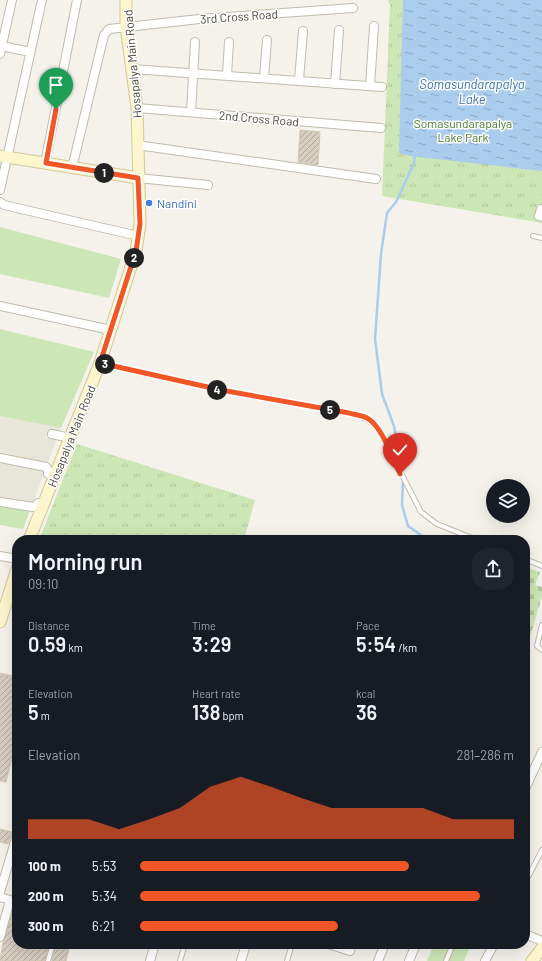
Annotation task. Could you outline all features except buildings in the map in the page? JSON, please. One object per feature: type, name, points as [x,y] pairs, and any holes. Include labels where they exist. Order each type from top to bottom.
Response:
[{"type":"street","points":[[12,0],[1,50],[30,52]]},
{"type":"street","points":[[0,190],[4,157],[42,0]]},
{"type":"street","points":[[46,163],[77,0]]},
{"type":"street","name":"Hosapalya Main Road","points":[[31,535],[100,363],[136,251],[140,224],[137,108],[126,26],[126,0]]},
{"type":"street","name":"3rd Cross Road","points":[[72,168],[104,35],[109,29],[126,26],[353,8]]},
{"type":"street","points":[[370,86],[374,26]]},
{"type":"street","points":[[335,84],[339,30]]},
{"type":"street","points":[[299,80],[303,31]]},
{"type":"street","points":[[264,78],[267,40]]},
{"type":"street","points":[[191,112],[195,42]]},
{"type":"street","points":[[227,76],[229,42]]},
{"type":"street","points":[[132,69],[382,87]]},
{"type":"street","name":"2nd Cross Road","points":[[137,108],[381,128]]},
{"type":"street","points":[[137,145],[376,179]]},
{"type":"street","points":[[4,157],[138,178],[208,185]]},
{"type":"street","points":[[0,202],[4,205],[138,236]]},
{"type":"street","points":[[0,306],[111,330]]},
{"type":"street","points":[[52,434],[70,438]]},
{"type":"street","points":[[0,458],[46,467],[48,474],[55,476]]},
{"type":"street","points":[[0,502],[33,507],[38,503],[44,504]]},
{"type":"street","points":[[0,556],[12,559]]},
{"type":"street","points":[[0,622],[12,597]]},
{"type":"street","points":[[530,778],[542,752]]},
{"type":"street","points":[[0,892],[12,852]]},
{"type":"street","points":[[0,896],[12,901]]},
{"type":"street","points":[[0,937],[12,904]]},
{"type":"street","points":[[530,936],[542,941]]},
{"type":"street","points":[[532,961],[542,948]]},
{"type":"street","points":[[150,961],[154,949]]},
{"type":"street","points":[[241,961],[245,949]]},
{"type":"street","points":[[378,961],[383,949]]},
{"type":"street","points":[[409,961],[414,949]]},
{"type":"street","points":[[485,961],[491,949]]},
{"type":"lane","points":[[533,236],[542,238]]},
{"type":"lane","points":[[100,363],[221,390],[349,413],[366,418],[372,422],[380,432],[400,474],[421,512],[437,524],[464,535]]},
{"type":"lane","points":[[530,561],[542,566]]},
{"type":"lane","points":[[542,625],[537,646],[542,650]]},
{"type":"lane","points":[[530,873],[542,850]]},
{"type":"lane","points":[[48,961],[51,949]]},
{"type":"lane","points":[[180,961],[184,949]]},
{"type":"lane","points":[[287,961],[291,949]]},
{"type":"lane","points":[[446,961],[452,949]]},
{"type":"shaded area","points":[[0,416],[61,428],[30,510],[0,505]]},
{"type":"green space","name":"Somasundarapalya Lake","points":[[388,0],[542,0],[542,223],[382,196],[390,5]]},
{"type":"green space","points":[[0,227],[121,259],[109,298],[0,274]]},
{"type":"green space","points":[[0,329],[94,352],[61,428],[0,416]]},
{"type":"green space","points":[[77,444],[255,500],[245,535],[41,535]]},
{"type":"green space","points":[[0,505],[30,510],[23,529],[0,525]]},
{"type":"green space","points":[[530,569],[540,572],[535,585],[542,587],[542,596],[530,637]]},
{"type":"green space","points":[[432,949],[469,949],[464,961],[427,961]]},
{"type":"water","name":"Somasundarapalya Lake","points":[[403,0],[542,0],[542,171],[410,156],[399,153]]},
{"type":"waterway","points":[[402,471],[394,426],[382,394],[375,339],[381,254],[387,213],[396,202],[414,163],[415,155]]},
{"type":"waterway","points":[[403,480],[402,505],[408,526],[421,535]]},
{"type":"place","name":"Nandini","points":[[149,203]]},
{"type":"route","points":[[56,109],[46,163],[138,178],[140,224],[136,251],[100,363],[221,390],[349,413],[366,418],[372,422],[380,432],[400,474]]},
{"type":"park label","name":"Somasundarapalya Lake Park","points":[[463,130]]}]
